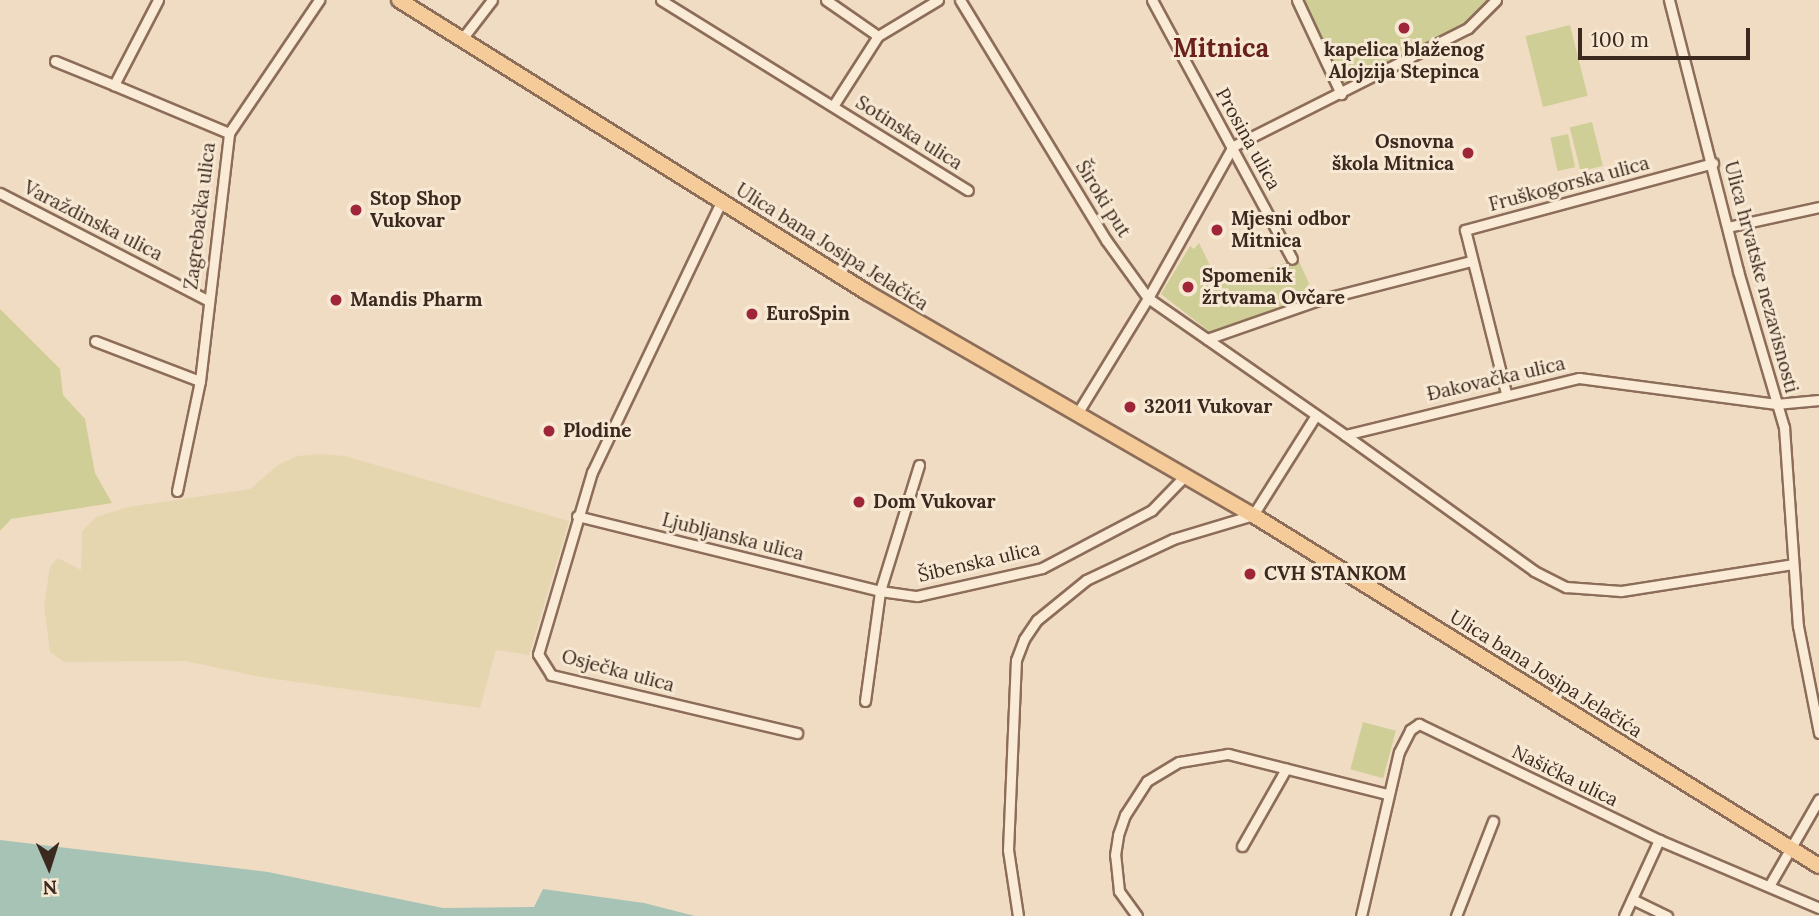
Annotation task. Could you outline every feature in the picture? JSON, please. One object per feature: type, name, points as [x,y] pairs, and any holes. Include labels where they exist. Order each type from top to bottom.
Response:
[{"type":"main road","name":"Ulica bana Josipa Jelačića","points":[[399,0],[868,293],[1253,515],[1819,866]]},
{"type":"street","points":[[114,85],[158,0]]},
{"type":"street","name":"Zagrebačka ulica","points":[[177,491],[200,381],[207,300],[229,134],[319,0]]},
{"type":"street","points":[[462,39],[492,0]]},
{"type":"street","name":"Sotinska ulica","points":[[661,0],[968,190]]},
{"type":"street","points":[[826,0],[878,36]]},
{"type":"street","name":"Sotinska ulica","points":[[833,106],[878,36],[938,0]]},
{"type":"street","name":"Široki put","points":[[960,0],[1107,240],[1148,298],[1207,339]]},
{"type":"street","name":"Prosina ulica","points":[[1152,0],[1292,259]]},
{"type":"street","points":[[1297,0],[1340,93]]},
{"type":"street","points":[[1077,414],[1148,298],[1233,146],[1468,29],[1496,0]]},
{"type":"street","name":"Ulica hrvatske nezavisnosti","points":[[1669,0],[1788,453],[1798,626],[1816,705],[1819,733]]},
{"type":"street","points":[[55,61],[229,134]]},
{"type":"street","name":"Fruškogorska ulica","points":[[1506,393],[1465,230],[1713,163]]},
{"type":"street","name":"Varaždinska ulica","points":[[0,193],[207,300]]},
{"type":"street","name":"Osječka ulica","points":[[722,201],[602,451],[577,516],[538,654],[551,675],[797,733]]},
{"type":"street","points":[[1728,227],[1819,207]]},
{"type":"street","points":[[1207,339],[1319,300],[1471,261]]},
{"type":"street","points":[[1207,339],[1534,571],[1566,587],[1621,591],[1793,564]]},
{"type":"street","points":[[95,341],[200,381]]},
{"type":"street","name":"Đakovačka ulica","points":[[1345,435],[1506,393],[1579,378],[1776,404],[1819,400]]},
{"type":"street","points":[[1018,916],[1008,850],[1016,660],[1024,639],[1037,621],[1086,580],[1173,539],[1253,515],[1316,415]]},
{"type":"street","name":"Šibenska ulica","points":[[865,701],[880,591],[919,465]]},
{"type":"street","name":"Šibenska ulica","points":[[880,591],[917,596],[1042,568],[1152,510],[1184,477]]},
{"type":"street","name":"Ljubljanska ulica","points":[[577,516],[880,591]]},
{"type":"street","name":"Našička ulica","points":[[1387,794],[1404,740],[1419,724],[1658,840],[1819,908]]},
{"type":"street","points":[[1137,916],[1119,891],[1115,855],[1125,815],[1147,781],[1196,757],[1228,754],[1387,794],[1361,916]]},
{"type":"street","points":[[1242,846],[1286,769]]},
{"type":"street","points":[[1769,886],[1819,799]]},
{"type":"street","points":[[1456,916],[1493,821]]},
{"type":"street","points":[[1624,916],[1658,840]]},
{"type":"street","points":[[1632,899],[1667,916]]},
{"type":"shaded area","points":[[1300,0],[1492,0],[1477,19],[1344,85]]},
{"type":"shaded area","points":[[1570,25],[1588,96],[1543,107],[1525,36]]},
{"type":"shaded area","points":[[1592,122],[1603,166],[1581,171],[1570,128]]},
{"type":"shaded area","points":[[1568,134],[1575,167],[1557,171],[1550,138]]},
{"type":"shaded area","points":[[1199,243],[1219,284],[1298,259],[1315,297],[1210,332],[1161,294],[1190,246],[1194,249]]},
{"type":"shaded area","points":[[0,309],[60,369],[63,395],[85,419],[95,473],[112,503],[11,519],[0,531]]},
{"type":"shaded area","points":[[297,456],[345,456],[569,521],[529,655],[496,650],[480,708],[261,677],[185,661],[64,662],[50,652],[44,606],[50,566],[58,558],[81,570],[82,531],[96,517],[128,507],[250,489],[278,465]]},
{"type":"shaded area","points":[[1363,722],[1396,731],[1383,778],[1350,769]]},
{"type":"shaded area","points":[[0,840],[268,872],[443,908],[534,907],[543,889],[644,903],[695,916],[0,916]]},
{"type":"place","name":"kapelica blaženog Alojzija Stepinca","points":[[1404,28]]},
{"type":"place","name":"Osnovna škola Mitnica","points":[[1468,153]]},
{"type":"place","name":"Stop Shop Vukovar","points":[[356,210]]},
{"type":"place","name":"Mjesni odbor Mitnica","points":[[1217,230]]},
{"type":"place","name":"Spomenik žrtvama Ovčare","points":[[1188,287]]},
{"type":"place","name":"Mandis Pharm","points":[[336,300]]},
{"type":"place","name":"EuroSpin","points":[[752,314]]},
{"type":"place","name":"32011 Vukovar","points":[[1130,407]]},
{"type":"place","name":"Plodine","points":[[549,431]]},
{"type":"place","name":"Dom Vukovar","points":[[859,502]]},
{"type":"place","name":"CVH STANKOM","points":[[1250,574]]},
{"type":"district","name":"Mitnica","points":[[1221,48]]}]
